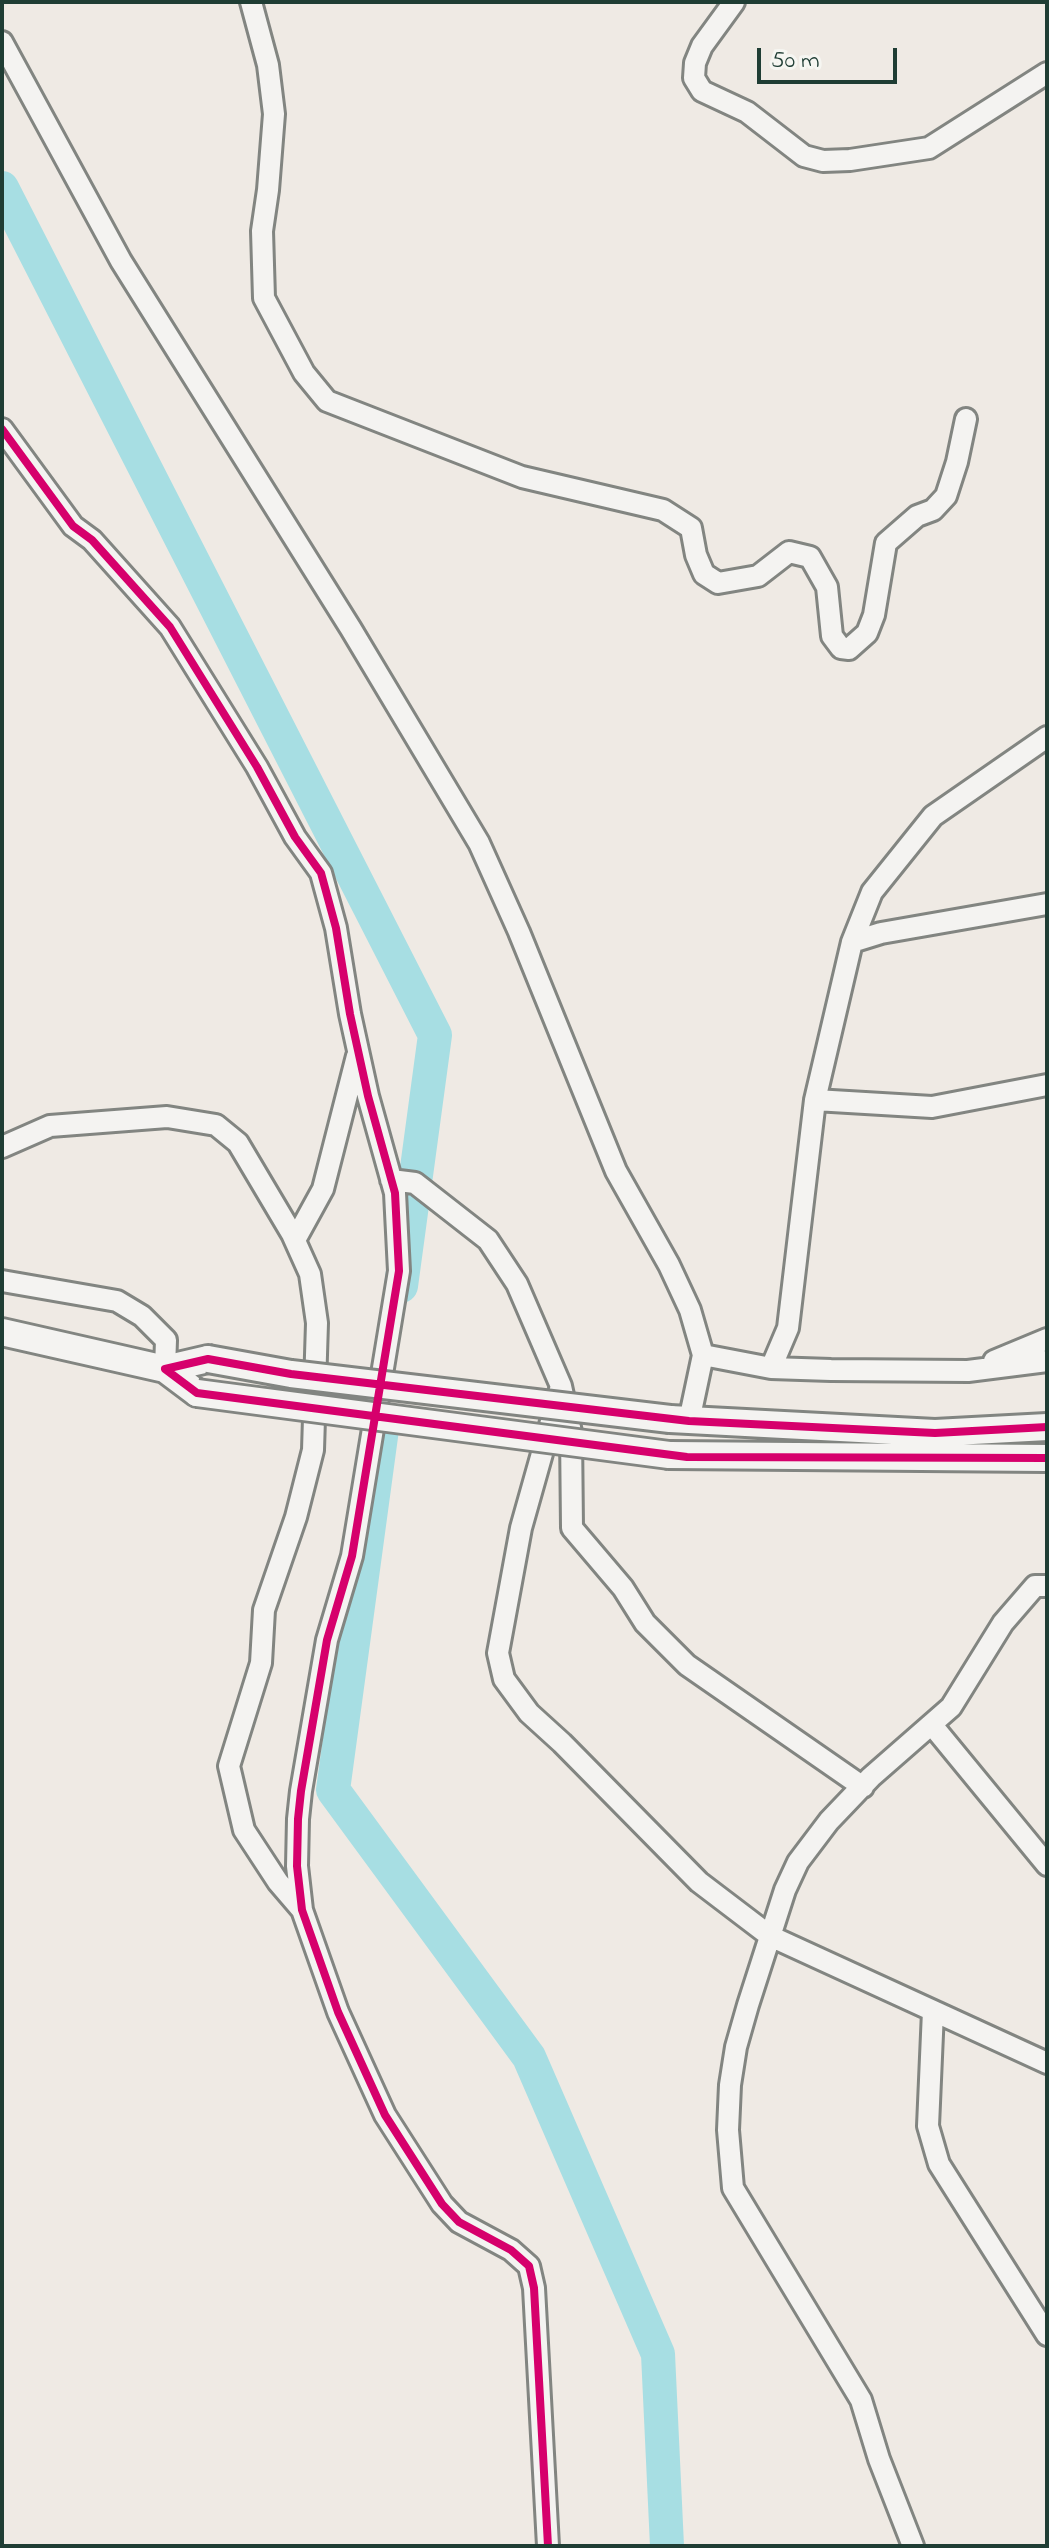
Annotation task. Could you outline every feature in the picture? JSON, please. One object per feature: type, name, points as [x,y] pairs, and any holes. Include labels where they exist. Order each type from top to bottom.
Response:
[{"type":"street","points":[[251,2],[268,65],[274,114],[262,231],[264,298],[304,373],[327,401],[522,477],[663,510],[691,528],[696,555],[704,574],[718,583],[758,576],[789,552],[810,557],[827,587],[832,636],[841,648],[849,649],[867,633],[874,615],[886,543],[917,516],[933,510],[946,496],[966,419]]},
{"type":"street","points":[[734,2],[702,46],[695,63],[694,78],[702,91],[747,112],[804,156],[823,161],[929,148],[1047,73]]},
{"type":"street","points":[[2,42],[121,261],[351,629],[479,843],[519,932],[616,1171],[669,1265],[690,1310],[703,1355],[680,1420]]},
{"type":"street","points":[[2,429],[73,526],[92,540],[170,627],[257,767],[295,837],[321,873],[336,928],[358,1052],[395,1193],[399,1271],[352,1556],[327,1640],[301,1791],[297,1866],[302,1910],[338,2012],[385,2115],[442,2204],[459,2222],[511,2250],[529,2266],[534,2288],[548,2546]]},
{"type":"street","points":[[771,1368],[788,1328],[815,1100],[852,942],[872,892],[933,816],[1047,737]]},
{"type":"street","points":[[852,942],[881,933],[1047,904]]},
{"type":"street","points":[[295,1240],[323,1189],[358,1052]]},
{"type":"street","points":[[815,1100],[932,1107],[1047,1085]]},
{"type":"street","points":[[2,1147],[50,1126],[167,1117],[216,1125],[238,1143],[295,1240],[310,1274],[317,1323],[313,1450],[296,1517],[264,1610],[261,1663],[229,1766],[244,1830],[278,1882],[302,1910]]},
{"type":"street","points":[[391,1180],[415,1183],[488,1240],[517,1284],[561,1386],[571,1432],[572,1528],[623,1588],[645,1623],[687,1665],[863,1787]]},
{"type":"street","points":[[2,1281],[117,1301],[142,1316],[166,1340],[165,1369]]},
{"type":"street","points":[[2,1332],[165,1369],[197,1393],[669,1455],[1047,1458]]},
{"type":"street","points":[[968,1371],[1047,1339]]},
{"type":"street","points":[[703,1355],[771,1368],[968,1371],[1047,1361]]},
{"type":"street","points":[[165,1369],[208,1359],[291,1374],[680,1420],[935,1433],[1047,1427]]},
{"type":"street","points":[[561,1386],[521,1528],[498,1653],[504,1679],[529,1713],[699,1882],[770,1936],[1047,2063]]},
{"type":"street","points":[[913,2546],[879,2459],[861,2400],[733,2188],[728,2130],[736,2047],[785,1890],[798,1862],[829,1821],[951,1707],[1003,1623],[1035,1586],[1047,1586]]},
{"type":"street","points":[[932,1725],[1047,1865]]},
{"type":"street","points":[[933,2011],[928,2126],[939,2164],[1047,2335]]},
{"type":"waterway","points":[[2,188],[435,1035],[401,1286]]},
{"type":"waterway","points":[[382,1429],[333,1790],[529,2057],[658,2354],[667,2546]]},
{"type":"cycle path","points":[[2,429],[73,526],[92,540],[170,627],[257,767],[295,837],[321,873],[336,928],[368,1096],[395,1193],[399,1271],[352,1556],[327,1640],[301,1791],[297,1866],[302,1910],[338,2012],[385,2115],[442,2204],[459,2222],[511,2250],[529,2266],[534,2288],[548,2546]]},
{"type":"cycle path","points":[[1047,1427],[935,1433],[689,1421],[291,1374],[208,1359],[165,1369],[197,1393],[687,1457],[1047,1458]]}]
